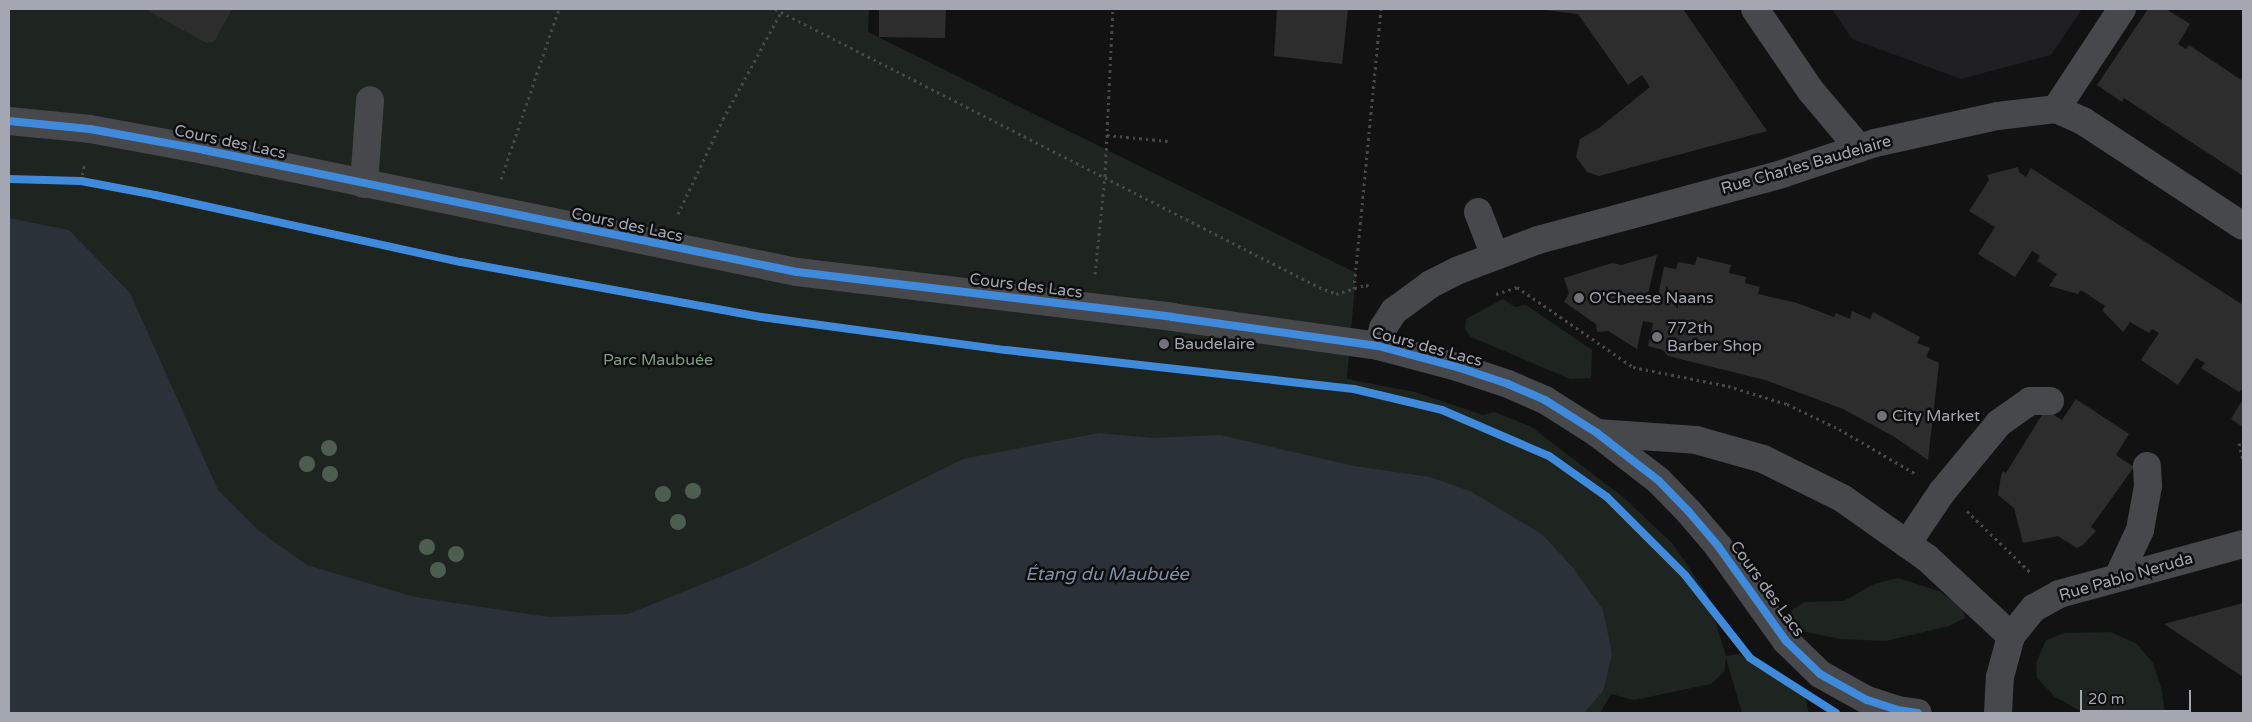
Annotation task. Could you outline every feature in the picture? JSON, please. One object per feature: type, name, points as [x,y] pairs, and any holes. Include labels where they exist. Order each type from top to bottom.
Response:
[{"type":"street","points":[[1755,9],[1811,91],[1859,148]]},
{"type":"street","points":[[2122,9],[2056,109],[2083,121],[2243,226]]},
{"type":"street","points":[[364,184],[370,100]]},
{"type":"street","name":"Rue Charles Baudelaire","points":[[1378,346],[1383,328],[1394,311],[1410,299],[1459,270],[1538,240],[1782,174],[1859,148],[1998,116],[2056,109]]},
{"type":"street","name":"Cours des Lacs","points":[[9,121],[90,129],[797,272],[1172,317],[1378,346],[1508,384],[1546,400],[1597,433],[1660,481],[1718,546],[1786,641],[1820,674],[1867,700],[1897,710],[1918,713]]},
{"type":"street","points":[[1478,212],[1495,256]]},
{"type":"street","points":[[1907,544],[1942,492],[1979,446],[2012,412],[2030,402],[2050,401]]},
{"type":"street","points":[[1597,433],[1696,440],[1763,459],[1842,498],[1907,544],[1976,602],[2011,636]]},
{"type":"street","points":[[2118,577],[2140,530],[2148,486],[2147,466]]},
{"type":"street","name":"Rue Pablo Neruda","points":[[1998,713],[2000,677],[2011,636],[2034,608],[2050,600],[2118,577],[2243,544]]},
{"type":"path","points":[[490,210],[559,9]]},
{"type":"path","points":[[775,9],[1319,287],[1336,294],[1366,285],[1410,299]]},
{"type":"path","points":[[1095,275],[1105,176],[1113,9]]},
{"type":"path","points":[[1354,289],[1381,9]]},
{"type":"path","points":[[678,215],[723,119],[781,12]]},
{"type":"path","points":[[1107,135],[1168,141]]},
{"type":"path","points":[[1491,296],[1517,287],[1633,367],[1728,386],[1787,404],[1879,452],[1942,492],[1996,537],[2028,570],[2050,600]]},
{"type":"path","points":[[2239,443],[2243,460]]},
{"type":"shaded area","points":[[1832,9],[2082,9],[2051,55],[1961,79],[1852,39]]},
{"type":"green space","name":"Parc Maubuée","points":[[9,9],[869,9],[868,32],[1356,273],[1347,379],[1415,392],[1483,415],[1494,412],[1530,426],[1623,497],[1673,544],[1707,594],[1726,656],[1739,654],[1805,697],[1809,713],[1742,713],[1726,658],[1724,672],[1711,684],[1634,700],[1611,694],[1600,713],[9,713]]},
{"type":"green space","points":[[1503,299],[1515,307],[1526,305],[1592,350],[1591,378],[1570,379],[1471,337],[1465,329],[1466,319]]},
{"type":"green space","points":[[1898,578],[1939,591],[1962,608],[1965,618],[1949,626],[1886,641],[1841,639],[1801,631],[1790,615],[1793,609],[1805,602],[1844,601],[1874,584]]},
{"type":"green space","points":[[2111,632],[2137,644],[2153,663],[2161,687],[2165,713],[2084,713],[2055,697],[2037,678],[2036,663],[2046,640],[2065,633]]},
{"type":"water","name":"Étang du Maubuée","points":[[9,218],[69,230],[130,293],[218,490],[259,531],[307,565],[320,569],[415,597],[549,617],[628,614],[747,566],[963,459],[1099,433],[1152,438],[1220,435],[1354,466],[1430,477],[1470,491],[1543,535],[1574,569],[1603,610],[1612,654],[1603,691],[1584,713],[9,713]]},
{"type":"building","points":[[145,9],[232,9],[214,42],[206,43]]},
{"type":"building","points":[[879,9],[946,9],[945,38],[879,37]]},
{"type":"building","points":[[1277,9],[1348,9],[1342,64],[1274,56]]},
{"type":"building","points":[[1537,9],[1683,9],[1767,131],[1599,176],[1587,172],[1576,157],[1580,139],[1599,128],[1650,87],[1642,75],[1628,85],[1578,14]]},
{"type":"building","points":[[2148,9],[2166,9],[2190,24],[2178,44],[2186,49],[2189,45],[2243,81],[2243,176],[2124,98],[2122,102],[2097,85]]},
{"type":"building","points":[[2018,167],[2019,172],[2026,177],[2031,168],[2243,305],[2243,388],[2239,392],[2201,368],[2205,363],[2196,358],[2178,385],[2141,360],[2159,333],[2152,329],[2149,333],[2130,322],[2123,332],[2102,310],[2105,306],[2081,290],[2078,294],[2049,286],[2057,274],[2037,261],[2040,256],[2032,251],[2015,277],[1978,254],[1995,227],[1969,211],[1989,180],[1987,175]]},
{"type":"building","points":[[1657,255],[1648,294],[1658,296],[1664,267],[1676,269],[1678,262],[1695,265],[1697,257],[1731,265],[1729,273],[1746,277],[1745,283],[1760,287],[1758,294],[1797,303],[1834,317],[1836,313],[1850,319],[1852,311],[1870,319],[1873,312],[1920,337],[1917,343],[1930,348],[1926,357],[1939,363],[1928,460],[1893,436],[1843,409],[1765,380],[1668,356],[1663,350],[1648,346],[1653,323],[1643,321],[1637,349],[1608,331],[1597,332],[1596,324],[1564,302],[1569,293],[1564,278],[1612,263],[1621,265]]},
{"type":"building","points":[[2076,399],[2129,434],[2116,455],[2134,467],[2091,527],[2096,531],[2083,545],[2077,548],[2058,536],[2023,543],[2014,508],[1998,495],[2001,476],[2003,471],[2006,473],[2045,410],[2062,420]]},
{"type":"building","points":[[2243,399],[2243,427],[2231,419]]},
{"type":"building","points":[[2243,603],[2243,677],[2164,624]]},
{"type":"cycle path","points":[[9,121],[90,129],[204,150],[797,272],[1172,317],[1378,346],[1457,367],[1508,384],[1545,400],[1597,433],[1659,481],[1689,512],[1718,546],[1786,641],[1820,674],[1867,700],[1897,710],[1918,713]]},
{"type":"cycle path","points":[[9,179],[81,181],[155,195],[461,262],[761,317],[1006,350],[1354,389],[1442,410],[1549,456],[1607,497],[1685,575],[1750,658],[1836,713]]},
{"type":"place","name":"O'Cheese Naans","points":[[1579,298]]},
{"type":"place","name":"772th Barber Shop","points":[[1657,337]]},
{"type":"place","name":"Baudelaire","points":[[1164,344]]},
{"type":"place","name":"City Market","points":[[1882,416]]}]
